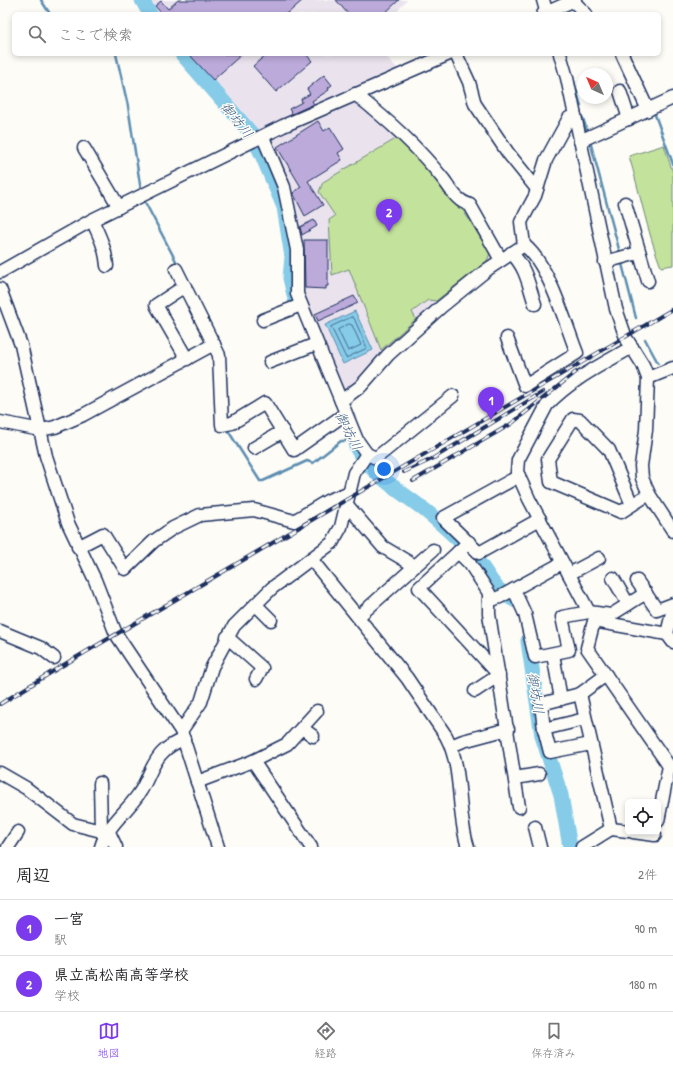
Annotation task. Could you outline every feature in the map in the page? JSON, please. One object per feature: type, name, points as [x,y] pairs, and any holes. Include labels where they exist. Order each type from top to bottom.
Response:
[{"type":"street","points":[[543,0],[546,12]]},
{"type":"street","points":[[548,12],[574,0],[584,12]]},
{"type":"street","points":[[0,272],[92,220],[262,137],[355,94],[444,56]]},
{"type":"street","points":[[457,56],[469,82],[475,104],[508,153],[537,189]]},
{"type":"street","points":[[561,56],[567,78],[606,262],[621,324],[648,378],[646,430],[641,466],[642,478],[649,494],[673,531]]},
{"type":"street","points":[[623,56],[648,110]]},
{"type":"street","points":[[620,92],[630,119]]},
{"type":"street","points":[[355,94],[405,136],[426,158],[460,202],[470,205],[506,257],[518,259],[524,271],[535,304]]},
{"type":"street","points":[[580,141],[673,98]]},
{"type":"street","points":[[507,338],[525,386],[577,353],[544,271],[533,252],[524,245],[521,222],[537,189],[546,160],[569,118],[575,116]]},
{"type":"street","points":[[262,137],[284,187],[297,250],[298,307],[313,345],[341,401],[342,416],[357,440],[365,457]]},
{"type":"street","points":[[84,148],[119,207]]},
{"type":"street","points":[[626,203],[638,253],[648,281]]},
{"type":"street","points":[[92,220],[102,241],[106,255],[106,266]]},
{"type":"street","points":[[341,401],[362,386],[388,355],[442,306],[488,269],[524,245]]},
{"type":"street","points":[[606,262],[638,253]]},
{"type":"street","points":[[176,269],[219,355],[222,425],[232,423],[265,403],[294,450],[342,416]]},
{"type":"street","points":[[185,286],[156,305],[187,358]]},
{"type":"street","points":[[0,289],[22,345],[53,482],[78,547],[95,580],[116,634],[182,735],[218,847]]},
{"type":"street","points":[[263,320],[298,307]]},
{"type":"street","points":[[0,422],[41,430],[55,427],[83,414],[214,344]]},
{"type":"street","points":[[270,362],[313,345]]},
{"type":"street","points":[[589,612],[562,563],[518,476],[518,460],[548,405],[554,398],[598,367],[632,347]]},
{"type":"street","points":[[648,378],[673,368]]},
{"type":"street","points":[[365,457],[376,458],[453,396]]},
{"type":"street","points":[[632,505],[609,450],[580,420],[572,419],[548,459],[551,482],[621,512],[632,505],[649,494]]},
{"type":"street","points":[[254,448],[282,431]]},
{"type":"street","points":[[103,836],[137,796],[162,752],[182,735],[202,702],[212,667],[226,637],[234,626],[272,588],[332,543],[341,527],[354,473],[365,457]]},
{"type":"street","points":[[495,599],[489,593],[463,548],[442,518],[518,476]]},
{"type":"street","points":[[78,547],[103,534],[125,569],[154,541],[173,528],[200,515],[254,510],[294,522],[329,500],[350,492]]},
{"type":"street","points":[[346,505],[383,547],[413,568],[424,583]]},
{"type":"street","points":[[463,548],[479,553],[540,518]]},
{"type":"street","points":[[463,548],[419,588],[499,675]]},
{"type":"street","points":[[358,617],[433,550]]},
{"type":"street","points":[[569,574],[599,558]]},
{"type":"street","points":[[311,559],[407,678],[451,746],[468,847]]},
{"type":"street","points":[[520,807],[490,614],[495,599],[562,563]]},
{"type":"street","points":[[613,578],[628,604]]},
{"type":"street","points":[[638,581],[657,610],[673,604]]},
{"type":"street","points":[[513,590],[525,614],[535,657],[569,650],[562,617],[589,612],[611,614],[646,593]]},
{"type":"street","points":[[256,605],[271,620]]},
{"type":"street","points":[[661,812],[670,786],[669,766],[587,648],[594,621],[670,638],[673,608]]},
{"type":"street","points":[[0,631],[41,648],[54,658]]},
{"type":"street","points":[[226,637],[262,668],[256,679]]},
{"type":"street","points":[[553,654],[561,699]]},
{"type":"street","points":[[475,691],[499,675]]},
{"type":"street","points":[[591,744],[550,752],[544,729],[541,704],[580,694],[606,675]]},
{"type":"street","points":[[580,694],[611,829]]},
{"type":"street","points":[[197,782],[254,761],[287,744],[317,711]]},
{"type":"street","points":[[544,729],[585,719]]},
{"type":"street","points":[[302,728],[313,736]]},
{"type":"street","points":[[451,746],[463,741],[508,729]]},
{"type":"street","points":[[254,761],[311,847]]},
{"type":"street","points":[[0,773],[26,788],[73,824],[103,836],[116,847]]},
{"type":"street","points":[[515,778],[539,774]]},
{"type":"street","points":[[100,783],[103,836]]},
{"type":"street","points":[[535,827],[540,847]]},
{"type":"street","points":[[582,847],[611,829],[625,831]]},
{"type":"street","points":[[8,847],[18,832]]},
{"type":"street","points":[[644,835],[654,838]]},
{"type":"shaded area","points":[[146,0],[407,0],[397,12],[152,12]]},
{"type":"shaded area","points":[[186,56],[386,56],[399,70],[349,93],[376,116],[471,214],[493,253],[490,262],[389,346],[351,390],[341,389],[299,294],[299,249],[259,134]]},
{"type":"green space","points":[[399,137],[424,163],[458,208],[461,207],[490,253],[487,261],[436,301],[428,300],[412,312],[416,319],[381,350],[349,269],[332,275],[329,220],[335,216],[319,192],[323,182]]},
{"type":"green space","points":[[664,145],[673,173],[673,265],[661,267],[629,156]]},
{"type":"water","points":[[355,311],[373,350],[343,364],[325,325]]},
{"type":"building","points":[[178,0],[303,0],[289,12],[160,12],[155,6],[161,1],[168,9]]},
{"type":"building","points":[[336,0],[399,0],[386,12],[346,12]]},
{"type":"building","points":[[191,56],[240,56],[213,80]]},
{"type":"building","points":[[265,56],[308,56],[312,61],[276,92],[253,66]]},
{"type":"building","points":[[324,75],[332,85],[328,88],[329,90],[312,101],[314,104],[292,114],[289,109],[302,102],[301,99],[310,94],[307,89]]},
{"type":"building","points":[[318,121],[324,131],[330,127],[344,149],[338,153],[342,160],[308,181],[323,205],[305,216],[293,193],[301,187],[277,147]]},
{"type":"building","points":[[314,220],[317,226],[302,235],[300,227]]},
{"type":"building","points":[[304,240],[328,240],[328,286],[326,286],[326,289],[305,288]]},
{"type":"building","points":[[354,296],[358,303],[318,321],[315,314]]},
{"type":"waterway","points":[[41,0],[49,12]]},
{"type":"waterway","name":"御坊川","points":[[142,0],[149,12]]},
{"type":"waterway","points":[[116,56],[128,106],[141,191]]},
{"type":"waterway","name":"御坊川","points":[[184,56],[251,133],[262,155],[284,207],[292,257],[290,278],[296,303]]},
{"type":"waterway","points":[[574,81],[581,106]]},
{"type":"waterway","points":[[654,112],[673,164]]},
{"type":"waterway","points":[[583,118],[588,134]]},
{"type":"waterway","points":[[590,141],[620,253]]},
{"type":"waterway","points":[[145,202],[177,263]]},
{"type":"waterway","points":[[621,260],[636,318]]},
{"type":"waterway","points":[[645,339],[658,363]]},
{"type":"waterway","points":[[227,429],[260,481],[307,461],[313,463],[341,441],[353,441]]},
{"type":"waterway","name":"御坊川","points":[[356,447],[369,466],[446,528],[477,560],[496,587],[501,592],[516,601]]},
{"type":"waterway","name":"御坊川","points":[[528,641],[542,736],[561,795],[570,847]]},
{"type":"railway","points":[[0,704],[60,667],[673,309]]},
{"type":"railway","points":[[413,481],[511,424],[576,372]]},
{"type":"railway","points":[[404,472],[432,459],[543,392]]},
{"type":"place","name":"県立高松南高等学校","points":[[389,232]]},
{"type":"place","name":"一宮","points":[[491,420]]}]
